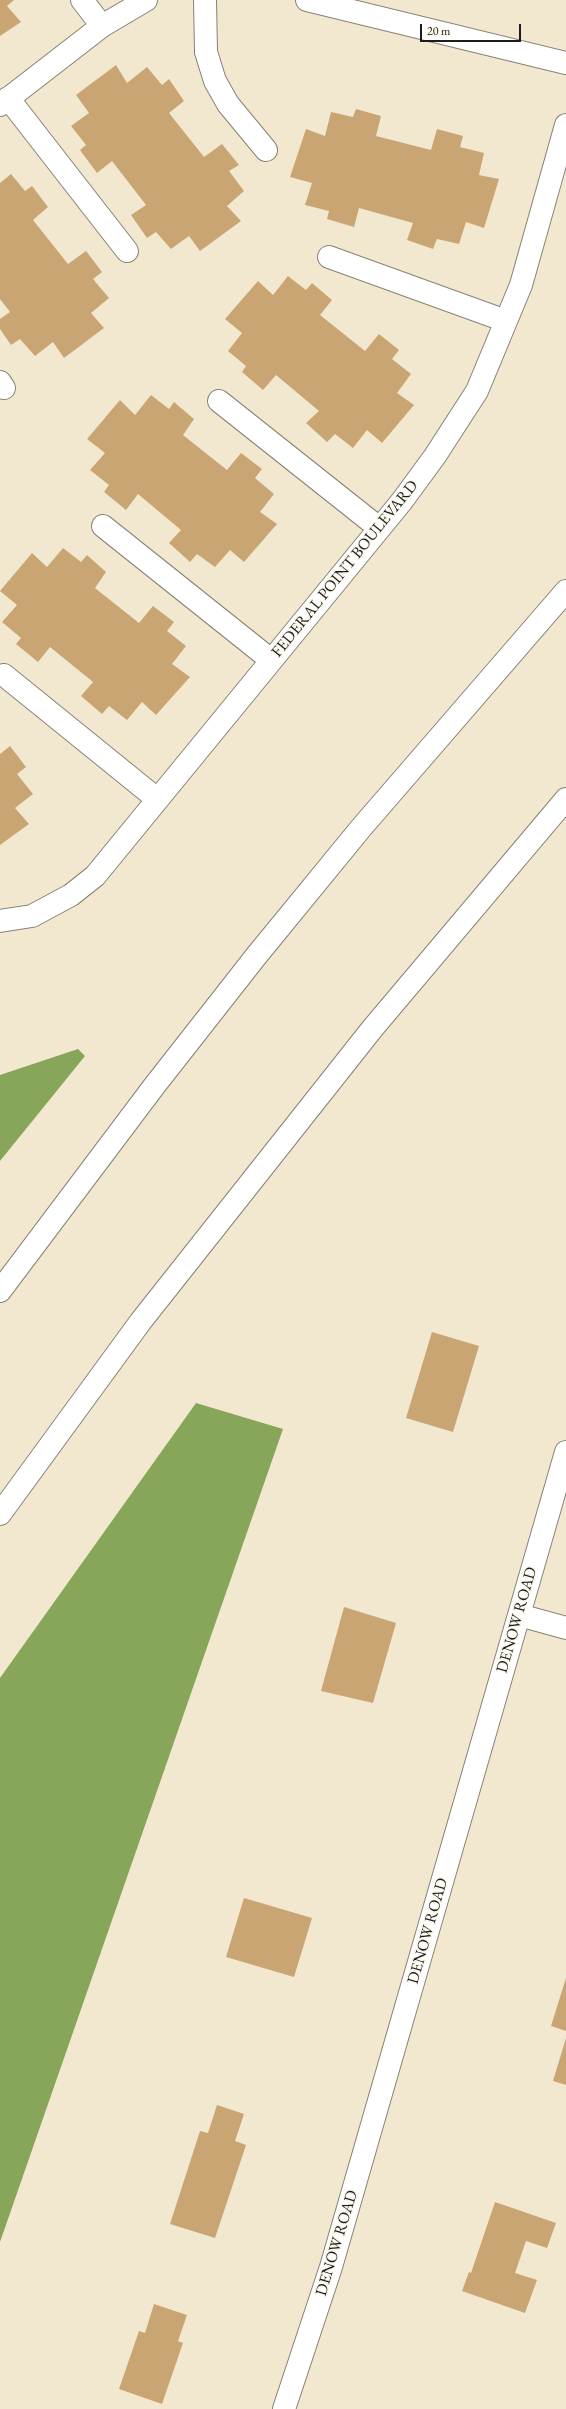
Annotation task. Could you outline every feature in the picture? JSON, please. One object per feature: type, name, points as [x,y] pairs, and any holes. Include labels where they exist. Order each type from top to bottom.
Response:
[{"type":"main road","points":[[82,0],[102,26]]},
{"type":"main road","points":[[127,251],[4,102],[102,26],[146,0]]},
{"type":"main road","points":[[205,0],[206,52],[215,81],[228,104],[266,150]]},
{"type":"main road","points":[[307,0],[366,7],[566,63]]},
{"type":"main road","name":"FEDERAL POINT BOULEVARD","points":[[0,921],[32,916],[71,896],[95,876],[379,528],[435,456],[476,391],[521,284],[566,125]]},
{"type":"main road","points":[[329,257],[506,321]]},
{"type":"main road","points":[[219,401],[379,528]]},
{"type":"main road","points":[[103,526],[271,660]]},
{"type":"main road","points":[[0,1291],[155,1084],[257,955],[361,828],[566,591]]},
{"type":"main road","points":[[4,675],[157,799]]},
{"type":"main road","points":[[0,1514],[141,1321],[367,1035],[566,799]]},
{"type":"main road","name":"DENOW ROAD","points":[[284,2409],[331,2267],[566,1452]]},
{"type":"main road","points":[[519,1615],[566,1628]]},
{"type":"green space","points":[[78,1049],[85,1056],[0,1161],[0,1075]]},
{"type":"green space","points":[[196,1403],[283,1429],[0,2242],[0,1678]]},
{"type":"building","points":[[0,0],[14,0],[7,6],[21,22],[0,36]]},
{"type":"building","points":[[116,65],[127,83],[147,67],[162,85],[169,79],[184,101],[169,113],[204,157],[222,144],[239,165],[229,171],[244,191],[227,206],[241,221],[200,251],[189,236],[171,249],[156,232],[147,238],[131,215],[146,205],[112,161],[97,173],[80,150],[86,145],[71,126],[89,113],[76,95]]},
{"type":"building","points":[[356,109],[381,116],[376,136],[431,150],[437,129],[463,136],[460,147],[484,153],[479,175],[499,179],[484,228],[466,222],[459,244],[437,239],[433,249],[407,240],[413,223],[359,208],[354,227],[327,219],[329,211],[305,205],[312,183],[290,177],[306,129],[325,136],[331,112],[353,117]]},
{"type":"building","points":[[11,174],[25,191],[32,186],[48,207],[33,220],[68,264],[86,251],[102,272],[93,279],[109,298],[91,313],[104,328],[64,358],[53,342],[35,356],[20,339],[11,345],[0,329],[0,319],[10,312],[0,299],[0,183]]},
{"type":"building","points":[[288,276],[306,290],[312,283],[332,300],[320,315],[365,351],[379,334],[399,350],[392,359],[411,374],[397,393],[414,405],[382,443],[367,430],[353,448],[335,434],[327,442],[306,423],[319,411],[276,375],[263,390],[242,372],[246,366],[228,351],[242,333],[225,319],[258,281],[273,295]]},
{"type":"building","points":[[151,395],[169,409],[174,402],[194,419],[183,435],[227,470],[241,453],[262,469],[255,478],[274,494],[260,512],[277,524],[244,562],[230,550],[215,567],[197,554],[190,562],[169,543],[181,530],[138,494],[126,510],[104,492],[109,485],[90,470],[105,453],[87,439],[120,400],[135,415]]},
{"type":"building","points":[[63,548],[81,562],[87,555],[106,572],[95,588],[139,623],[153,606],[174,622],[167,631],[186,646],[172,664],[190,677],[156,715],[142,702],[127,720],[109,706],[102,714],[81,696],[93,682],[50,647],[38,662],[16,644],[21,638],[2,622],[17,605],[0,591],[32,553],[47,567]]},
{"type":"building","points":[[10,746],[26,767],[17,774],[33,794],[15,808],[29,824],[0,845],[0,754]]},
{"type":"building","points":[[432,1332],[479,1346],[453,1432],[406,1418]]},
{"type":"building","points":[[344,1607],[396,1623],[373,1703],[321,1691]]},
{"type":"building","points":[[244,1898],[312,1918],[294,1977],[226,1957]]},
{"type":"building","points":[[566,1978],[566,2031],[551,2026]]},
{"type":"building","points":[[566,2038],[566,2085],[553,2081]]},
{"type":"building","points":[[217,2105],[244,2114],[235,2141],[246,2145],[215,2238],[170,2224],[200,2131],[208,2133]]},
{"type":"building","points":[[495,2202],[556,2223],[547,2248],[526,2241],[515,2273],[537,2280],[525,2313],[462,2291],[469,2272],[471,2273]]},
{"type":"building","points":[[154,2304],[187,2315],[178,2341],[183,2343],[162,2404],[119,2389],[139,2331],[145,2333]]}]
